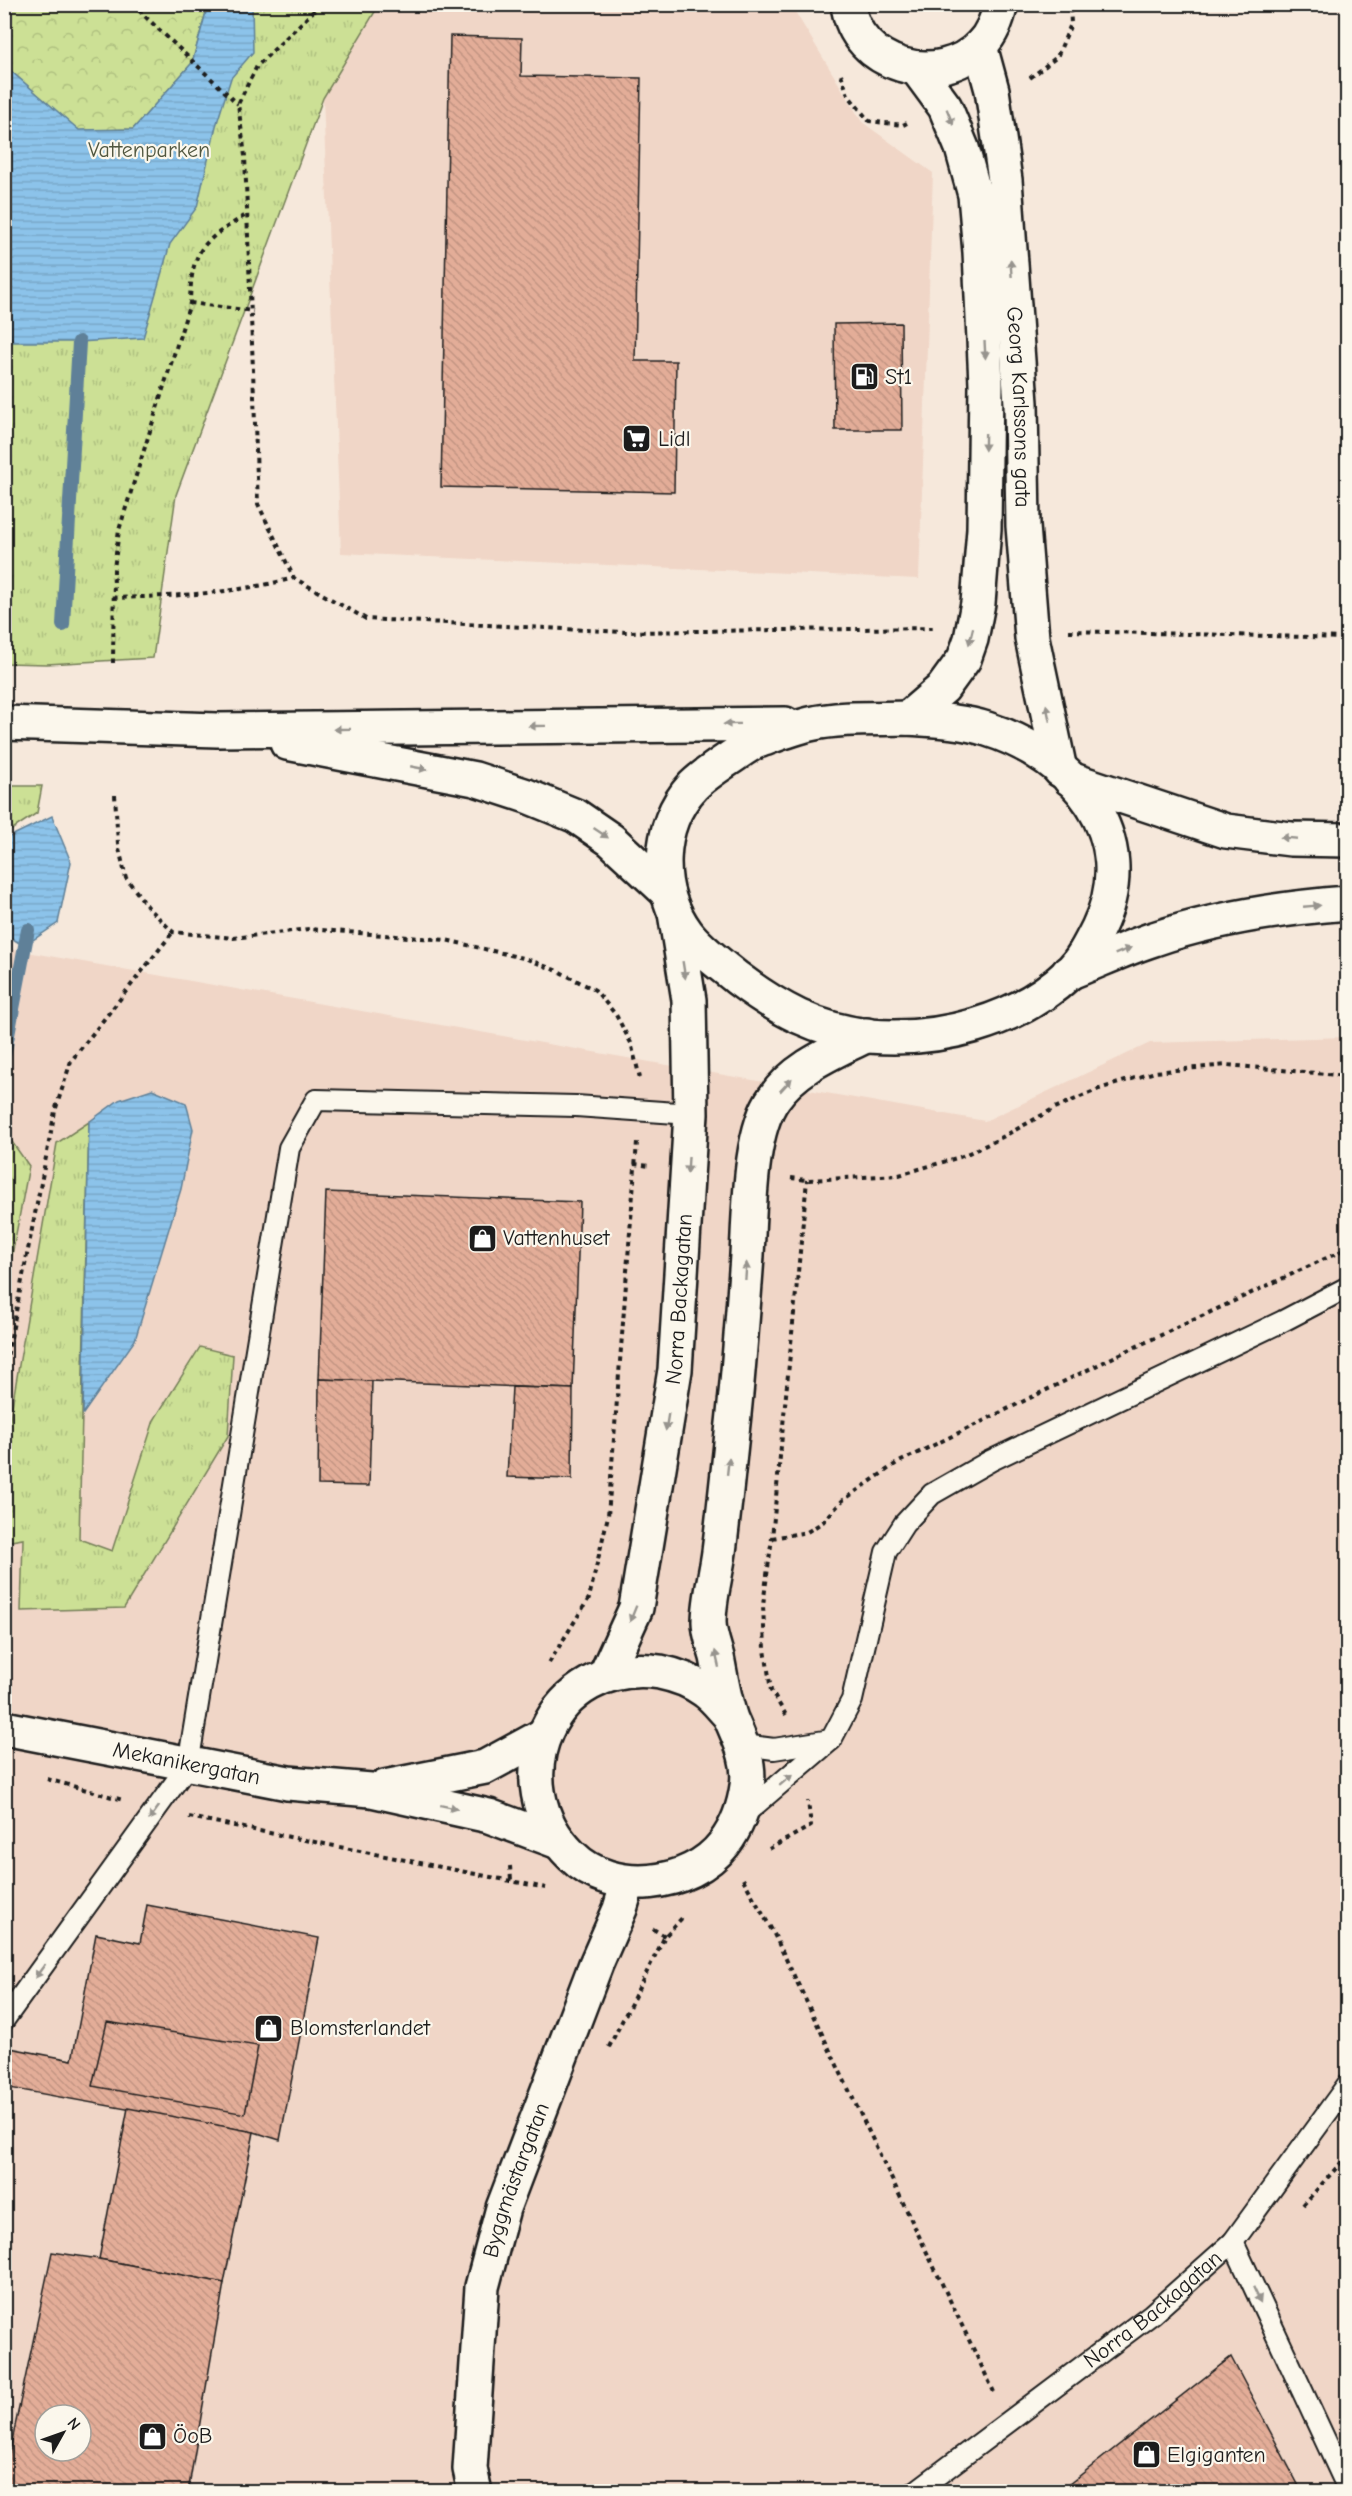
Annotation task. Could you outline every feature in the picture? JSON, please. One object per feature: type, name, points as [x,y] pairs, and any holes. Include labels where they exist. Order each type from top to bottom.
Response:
[{"type":"main road","points":[[848,4],[859,33],[874,51],[894,63],[917,69],[939,68],[959,61],[980,46],[995,25],[1001,4]]},
{"type":"main road","name":"Georg Karlssons gata","points":[[980,46],[992,90],[1005,180],[1021,403],[1023,526],[1032,638],[1065,774]]},
{"type":"main road","name":"Georg Karlssons gata","points":[[908,718],[943,688],[964,659],[972,639],[978,603],[984,529],[986,406],[980,252],[975,195],[962,148],[945,107],[917,69]]},
{"type":"main road","points":[[4,723],[217,730],[811,723],[908,718],[956,722],[986,728],[1024,744],[1065,774],[1086,795],[1099,814],[1108,835],[1113,869],[1108,903],[1088,947],[1068,973]]},
{"type":"main road","name":"Norra Backagatan","points":[[605,1676],[636,1608],[650,1536],[675,1370],[692,1113],[689,1000],[664,870],[665,847],[670,826],[680,805],[692,787],[709,772],[754,742],[811,723]]},
{"type":"main road","points":[[217,730],[475,779],[527,796],[576,816],[611,840],[671,902],[687,932],[701,949],[763,998],[795,1017],[825,1027],[867,1035],[900,1037],[942,1034],[1010,1012],[1068,973],[1152,939],[1215,921],[1302,907],[1347,903]]},
{"type":"main road","points":[[1065,774],[1226,831],[1291,839],[1347,840]]},
{"type":"main road","points":[[730,1716],[705,1691],[674,1675],[640,1669],[605,1676],[579,1690],[557,1711],[543,1736],[535,1772],[540,1808],[556,1841],[576,1861],[601,1875],[624,1896],[695,1869],[722,1846],[741,1817],[748,1782],[744,1745],[730,1716],[709,1624],[739,1369],[753,1174],[760,1126],[774,1098],[795,1076],[822,1058],[867,1035]]},
{"type":"main road","name":"Mekanikergatan","points":[[4,1728],[288,1783],[371,1790],[489,1816],[556,1841]]},
{"type":"main road","name":"Mekanikergatan","points":[[371,1790],[485,1767],[543,1736]]},
{"type":"main road","name":"Byggmästargatan","points":[[475,2492],[470,2469],[482,2287],[503,2208],[624,1896]]},
{"type":"lane","points":[[4,2020],[188,1765],[289,1148],[316,1100],[692,1113]]},
{"type":"lane","points":[[741,1817],[831,1740],[852,1700],[886,1552],[904,1524],[932,1494],[990,1461],[1263,1330],[1347,1287]]},
{"type":"lane","points":[[744,1745],[774,1749],[831,1740]]},
{"type":"lane","name":"Norra Backagatan","points":[[915,2492],[1152,2314],[1233,2242],[1347,2084]]},
{"type":"lane","points":[[1233,2242],[1347,2489]]},
{"type":"path","points":[[132,4],[238,104]]},
{"type":"path","points":[[321,4],[257,66],[238,104],[245,156],[246,215],[253,311],[258,504],[294,578],[366,619],[625,632],[942,628]]},
{"type":"path","points":[[114,663],[114,569],[119,530],[190,303],[190,274],[201,249],[218,232],[246,215]]},
{"type":"path","points":[[190,303],[253,311]]},
{"type":"path","points":[[113,598],[205,595],[252,589],[294,578]]},
{"type":"path","points":[[1061,631],[1347,638]]},
{"type":"path","points":[[115,795],[118,844],[126,878],[148,907],[173,932],[233,938],[309,929],[434,939],[538,963],[595,990],[616,1015],[631,1043],[639,1075],[642,1110],[634,1164],[608,1516],[589,1598],[543,1671]]},
{"type":"path","points":[[4,1373],[55,1111],[71,1060],[173,932]]},
{"type":"path","points":[[753,1174],[807,1180],[899,1175],[960,1157],[997,1140],[1055,1108],[1099,1089],[1155,1071],[1227,1065],[1347,1076]]},
{"type":"path","points":[[634,1164],[688,1170]]},
{"type":"path","points":[[772,1539],[807,1532],[823,1522],[842,1501],[897,1463],[1116,1356],[1347,1248]]},
{"type":"path","points":[[45,1779],[156,1810],[550,1888]]},
{"type":"path","points":[[510,1825],[511,1880]]},
{"type":"path","points":[[741,1876],[773,1932],[994,2392],[1015,2417]]},
{"type":"path","points":[[624,1896],[665,1936]]},
{"type":"shaded area","points":[[379,5],[791,5],[862,122],[933,173],[919,579],[341,553],[323,98]]},
{"type":"shaded area","points":[[4,948],[985,1121],[1150,1043],[1347,1037],[1347,2491],[5,2491]]},
{"type":"green space","points":[[4,5],[208,5],[192,63],[133,129],[79,131],[5,66]]},
{"type":"green space","name":"Vattenparken","points":[[5,5],[379,5],[323,98],[176,495],[153,658],[47,664],[5,663]]},
{"type":"green space","points":[[5,786],[42,786],[37,813],[5,834]]},
{"type":"green space","points":[[89,1122],[79,1539],[112,1551],[154,1420],[200,1347],[233,1355],[228,1436],[124,1608],[21,1611],[23,1539],[5,1542],[5,1447],[57,1143]]},
{"type":"green space","points":[[5,1132],[29,1166],[5,1292]]},
{"type":"water","name":"Vattenparken","points":[[208,5],[252,5],[253,52],[231,78],[216,126],[197,207],[170,244],[143,338],[79,342],[13,342],[4,322],[5,66],[79,130],[133,129],[192,63]]},
{"type":"water","points":[[52,816],[71,862],[58,923],[24,946],[5,934],[5,839]]},
{"type":"water","points":[[152,1089],[186,1103],[193,1129],[181,1189],[135,1340],[83,1414],[89,1122],[119,1100]]},
{"type":"building","points":[[450,36],[522,38],[521,76],[641,78],[635,361],[676,361],[674,492],[441,487]]},
{"type":"building","points":[[901,323],[902,430],[835,430],[834,324]]},
{"type":"building","points":[[326,1192],[580,1202],[573,1389],[319,1379]]},
{"type":"building","points":[[319,1379],[372,1381],[369,1486],[318,1485]]},
{"type":"building","points":[[512,1387],[573,1389],[572,1479],[507,1477]]},
{"type":"building","points":[[147,1905],[319,1938],[280,2140],[254,2132],[4,2087],[10,2048],[72,2060],[96,1934],[140,1943]]},
{"type":"building","points":[[107,2022],[258,2046],[245,2114],[92,2086]]},
{"type":"building","points":[[128,2108],[254,2132],[224,2283],[99,2259]]},
{"type":"building","points":[[52,2252],[224,2283],[188,2492],[4,2492],[4,2478]]},
{"type":"building","points":[[1231,2357],[1302,2492],[1059,2492]]},
{"type":"waterway","points":[[63,625],[79,342]]},
{"type":"waterway","points":[[4,1056],[28,930]]},
{"type":"place","name":"St1","points":[[864,377]]},
{"type":"place","name":"Lidl","points":[[637,439]]},
{"type":"place","name":"Vattenhuset","points":[[482,1238]]},
{"type":"place","name":"Blomsterlandet","points":[[269,2028]]},
{"type":"place","name":"ÖoB","points":[[152,2436]]},
{"type":"place","name":"Elgiganten","points":[[1146,2455]]}]
